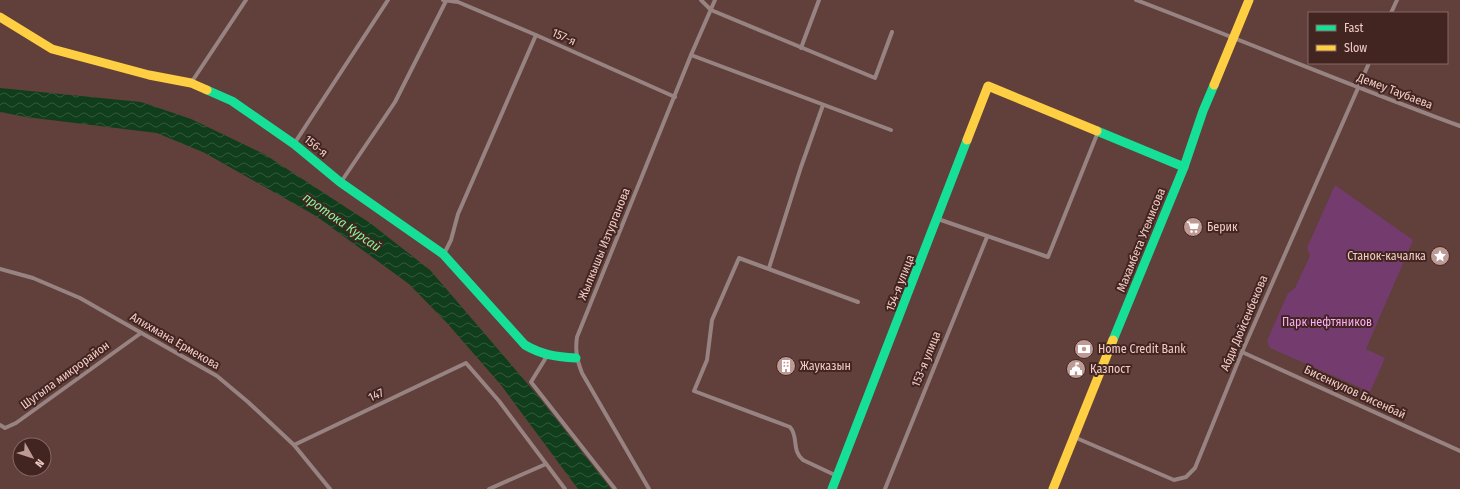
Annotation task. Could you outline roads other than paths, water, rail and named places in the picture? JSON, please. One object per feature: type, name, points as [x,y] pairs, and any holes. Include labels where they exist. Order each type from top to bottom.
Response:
[{"type":"street","points":[[192,83],[246,0]]},
{"type":"street","points":[[294,144],[388,0]]},
{"type":"street","points":[[701,0],[712,10],[876,78],[892,32]]},
{"type":"street","name":"Жылкышы Изтурганова","points":[[649,489],[582,373],[576,358],[575,347],[577,337],[691,55],[712,10],[715,0]]},
{"type":"street","points":[[801,48],[819,0]]},
{"type":"street","name":"Демеу Таубаева","points":[[1136,0],[1234,37],[1358,88],[1460,126]]},
{"type":"street","name":"Махамбета Утемисова","points":[[1053,489],[1184,167],[1203,111],[1249,0]]},
{"type":"street","points":[[1391,12],[1397,0]]},
{"type":"street","points":[[340,182],[395,102],[445,1]]},
{"type":"street","name":"157-я","points":[[445,1],[458,1],[675,97]]},
{"type":"street","name":"156-я","points":[[0,17],[52,49],[149,75],[192,83],[232,101],[294,144],[340,182],[443,254],[525,345],[536,352],[547,356],[576,358]]},
{"type":"street","points":[[443,254],[450,240],[458,214],[536,35]]},
{"type":"street","points":[[691,55],[891,130]]},
{"type":"street","name":"Абди Дюйсенбекова","points":[[1073,437],[1174,480],[1186,477],[1195,468],[1242,352],[1369,64]]},
{"type":"street","name":"154-я улица","points":[[832,489],[878,375],[988,86],[1098,132]]},
{"type":"street","points":[[769,268],[801,167],[823,105]]},
{"type":"street","points":[[937,219],[1048,257],[1098,132],[1184,167]]},
{"type":"street","name":"153-я улица","points":[[885,489],[987,237]]},
{"type":"street","points":[[837,476],[799,457],[796,452],[794,432],[790,426],[694,391],[707,360],[712,320],[739,258],[858,302]]},
{"type":"street","name":"Алихмана Ермекова","points":[[0,269],[33,278],[80,298],[217,376],[248,402],[294,445],[330,489]]},
{"type":"street","name":"Шугыла микрорайон","points":[[0,425],[5,428],[16,423],[140,333]]},
{"type":"street","name":"Бисенкулов Бисенбай","points":[[1242,352],[1460,451]]},
{"type":"street","points":[[547,356],[531,382],[615,489]]},
{"type":"street","name":"147","points":[[294,445],[466,363],[499,401],[546,464]]},
{"type":"street","points":[[489,489],[546,464],[565,489]]},
{"type":"water","name":"протока Курсай","points":[[0,88],[141,102],[191,119],[264,154],[370,223],[430,270],[538,396],[611,489],[578,489],[501,385],[447,323],[409,284],[316,216],[205,153],[157,133],[26,117],[0,112]]},
{"type":"place","name":"Берик","points":[[1193,227]]},
{"type":"place","name":"Станок-качалка","points":[[1440,256]]},
{"type":"place","name":"Home Credit Bank","points":[[1084,349]]},
{"type":"place","name":"Жауказын","points":[[786,366]]},
{"type":"place","name":"Қазпост","points":[[1076,369]]},
{"type":"park label","name":"Парк нефтяников","points":[[1327,322]]}]
